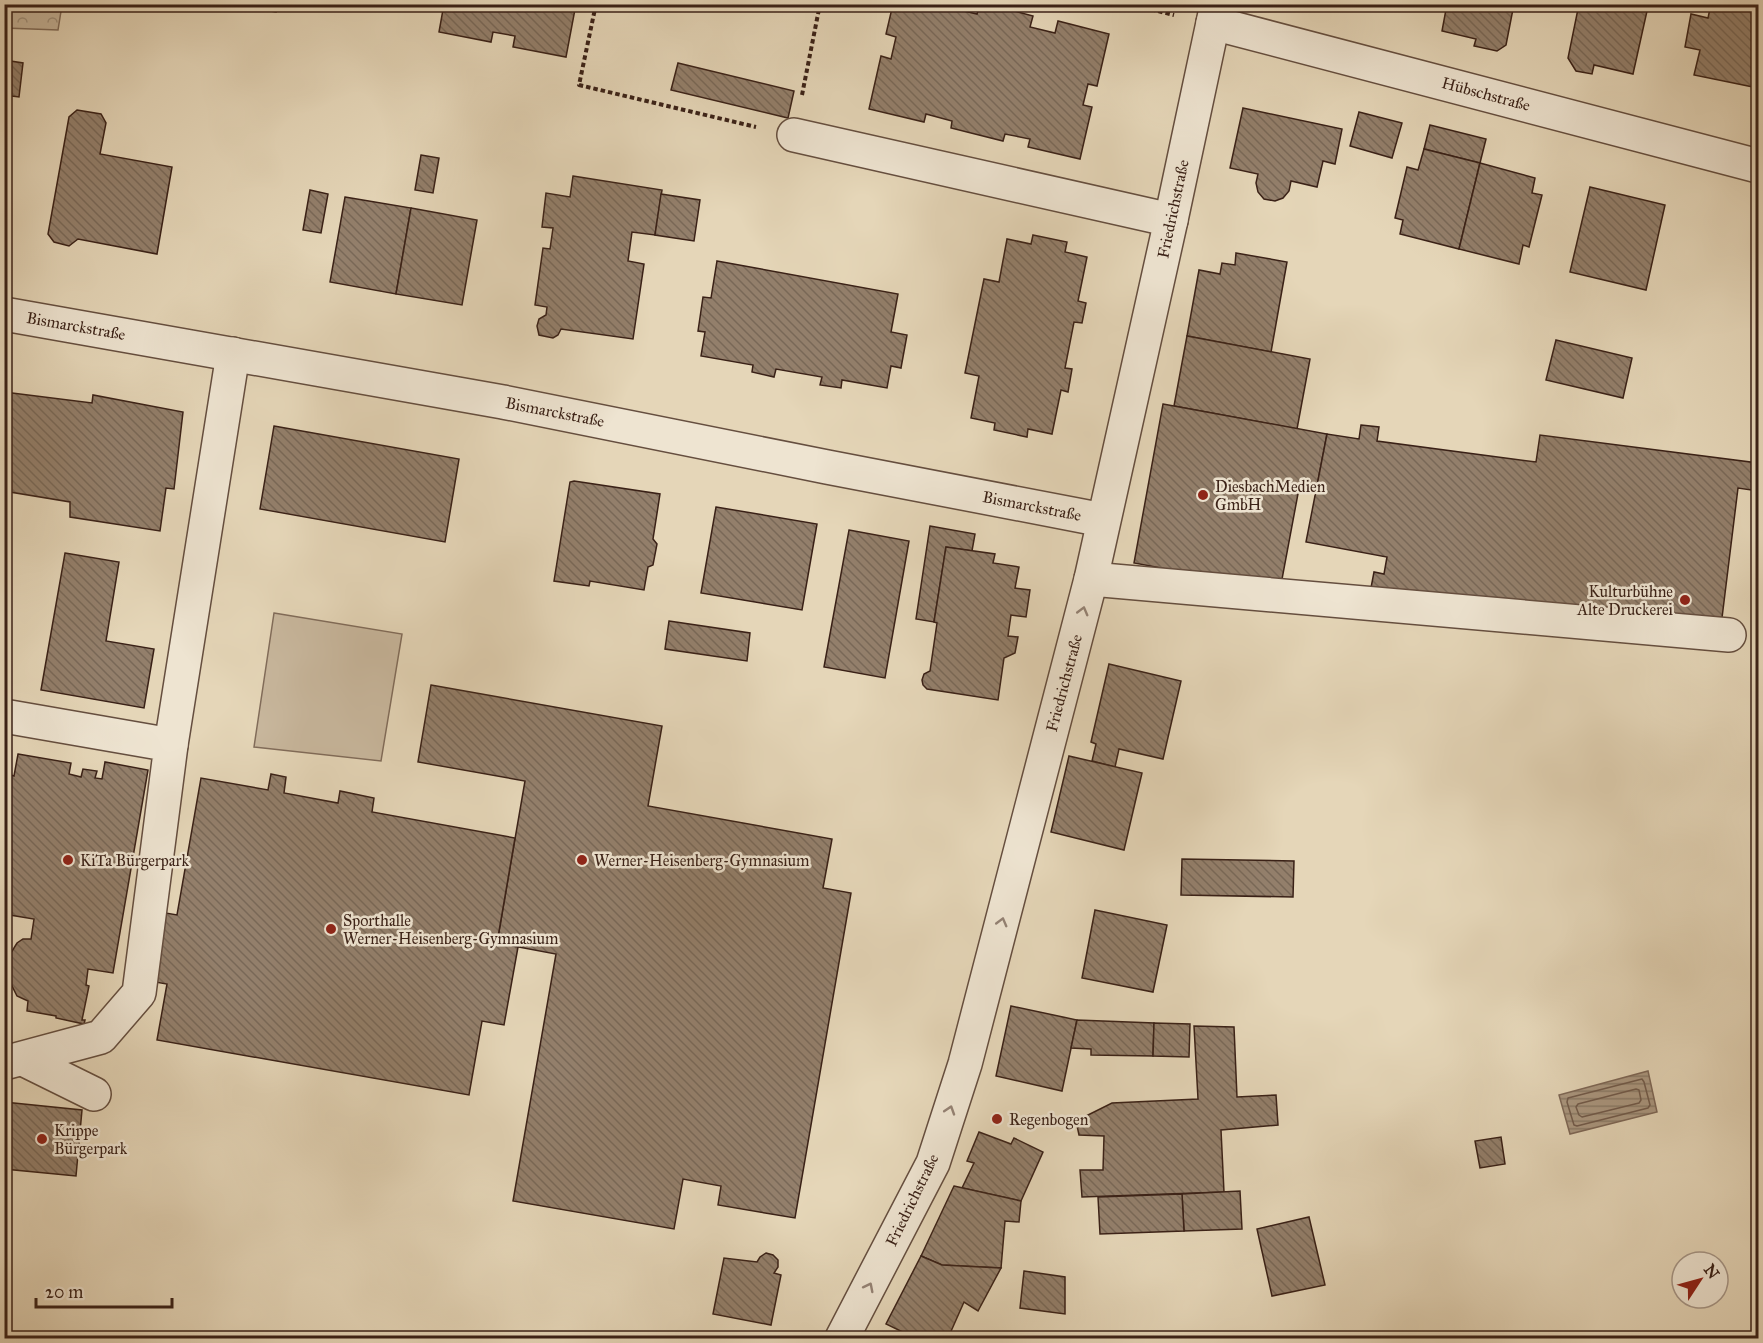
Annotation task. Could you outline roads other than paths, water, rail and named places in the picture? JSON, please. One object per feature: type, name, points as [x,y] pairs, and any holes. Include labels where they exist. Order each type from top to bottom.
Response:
[{"type":"street","name":"Hübschstraße","points":[[1215,14],[1758,166]]},
{"type":"street","name":"Friedrichstraße","points":[[842,1338],[933,1163],[965,1064],[1091,579],[1215,14]]},
{"type":"street","points":[[794,135],[1171,220]]},
{"type":"street","name":"Bismarckstraße","points":[[4,314],[503,402],[1103,520]]},
{"type":"street","points":[[14,1061],[101,1037],[139,993],[171,745],[233,354]]},
{"type":"street","points":[[1091,579],[1729,635]]},
{"type":"street","points":[[4,716],[171,745]]},
{"type":"street","points":[[14,1061],[94,1094]]},
{"type":"water","points":[[1648,1071],[1657,1112],[1570,1134],[1559,1095]]},
{"type":"place","name":"DiesbachMedien GmbH","points":[[1203,495]]},
{"type":"place","name":"Kulturbühne Alte Druckerei","points":[[1685,600]]},
{"type":"place","name":"KiTa Bürgerpark","points":[[68,860]]},
{"type":"place","name":"Werner-Heisenberg-Gymnasium","points":[[582,860]]},
{"type":"place","name":"Sporthalle Werner-Heisenberg-Gymnasium","points":[[331,929]]},
{"type":"place","name":"Regenbogen","points":[[997,1119]]},
{"type":"place","name":"Krippe Bürgerpark","points":[[42,1139]]}]
